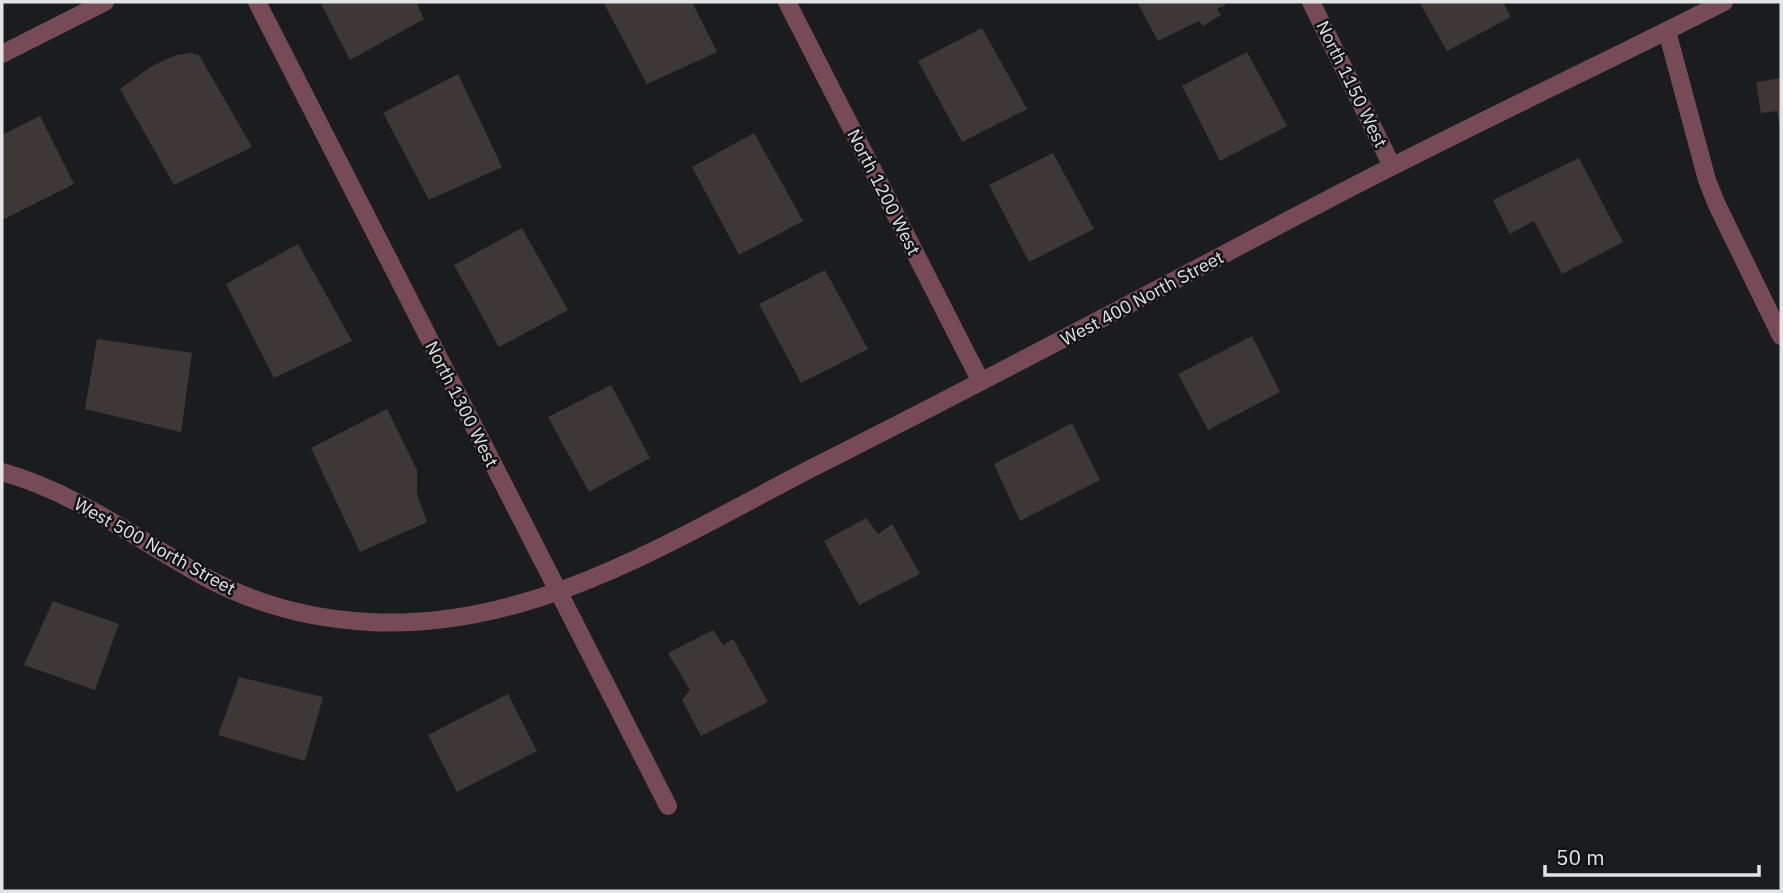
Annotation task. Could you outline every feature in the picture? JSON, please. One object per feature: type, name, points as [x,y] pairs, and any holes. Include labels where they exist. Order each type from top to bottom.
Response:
[{"type":"street","points":[[2,54],[105,2]]},
{"type":"street","name":"North 1300 West","points":[[257,2],[668,806]]},
{"type":"street","name":"North 1200 West","points":[[787,2],[981,382]]},
{"type":"street","name":"North 1150 West","points":[[1311,2],[1392,166]]},
{"type":"street","name":"West 400 North Street","points":[[559,593],[606,574],[981,382],[1392,166],[1724,2]]},
{"type":"street","points":[[1667,31],[1707,180],[1781,336]]},
{"type":"street","name":"West 500 North Street","points":[[2,472],[52,490],[92,509],[207,578],[241,594],[308,614],[372,622],[449,619],[494,611],[559,593]]},
{"type":"building","points":[[320,2],[416,2],[424,19],[350,60]]},
{"type":"building","points":[[603,2],[692,2],[717,52],[647,84]]},
{"type":"building","points":[[1137,2],[1224,2],[1226,5],[1217,9],[1221,15],[1203,26],[1199,21],[1158,41]]},
{"type":"building","points":[[1419,2],[1503,2],[1511,17],[1447,51]]},
{"type":"building","points":[[982,28],[1027,109],[962,142],[918,61]]},
{"type":"building","points":[[1247,52],[1287,126],[1220,161],[1182,86]]},
{"type":"building","points":[[176,55],[199,55],[252,147],[174,185],[120,89],[152,66]]},
{"type":"building","points":[[458,74],[502,167],[429,200],[383,113]]},
{"type":"building","points":[[1781,78],[1780,129],[1777,111],[1761,113],[1756,82]]},
{"type":"building","points":[[40,116],[74,184],[2,220],[2,135]]},
{"type":"building","points":[[754,133],[803,221],[739,255],[692,167]]},
{"type":"building","points":[[1053,153],[1094,229],[1029,262],[989,185]]},
{"type":"building","points":[[1579,158],[1623,242],[1562,274],[1534,221],[1510,234],[1493,200]]},
{"type":"building","points":[[522,228],[568,310],[499,347],[454,265]]},
{"type":"building","points":[[298,244],[352,341],[274,378],[226,284]]},
{"type":"building","points":[[825,270],[868,349],[801,383],[759,304]]},
{"type":"building","points":[[1252,336],[1280,392],[1208,430],[1178,374]]},
{"type":"building","points":[[97,339],[192,353],[181,432],[85,409]]},
{"type":"building","points":[[611,385],[650,458],[589,492],[548,417]]},
{"type":"building","points":[[387,409],[417,470],[417,494],[427,522],[360,552],[311,448]]},
{"type":"building","points":[[1072,423],[1100,480],[1020,521],[994,464]]},
{"type":"building","points":[[866,518],[878,534],[892,524],[920,574],[859,605],[824,541]]},
{"type":"building","points":[[53,601],[119,624],[95,690],[24,665]]},
{"type":"building","points":[[713,630],[723,645],[733,639],[768,702],[701,736],[682,700],[690,690],[668,653]]},
{"type":"building","points":[[239,677],[323,697],[305,761],[218,735]]},
{"type":"building","points":[[508,694],[537,751],[457,792],[428,735]]}]
